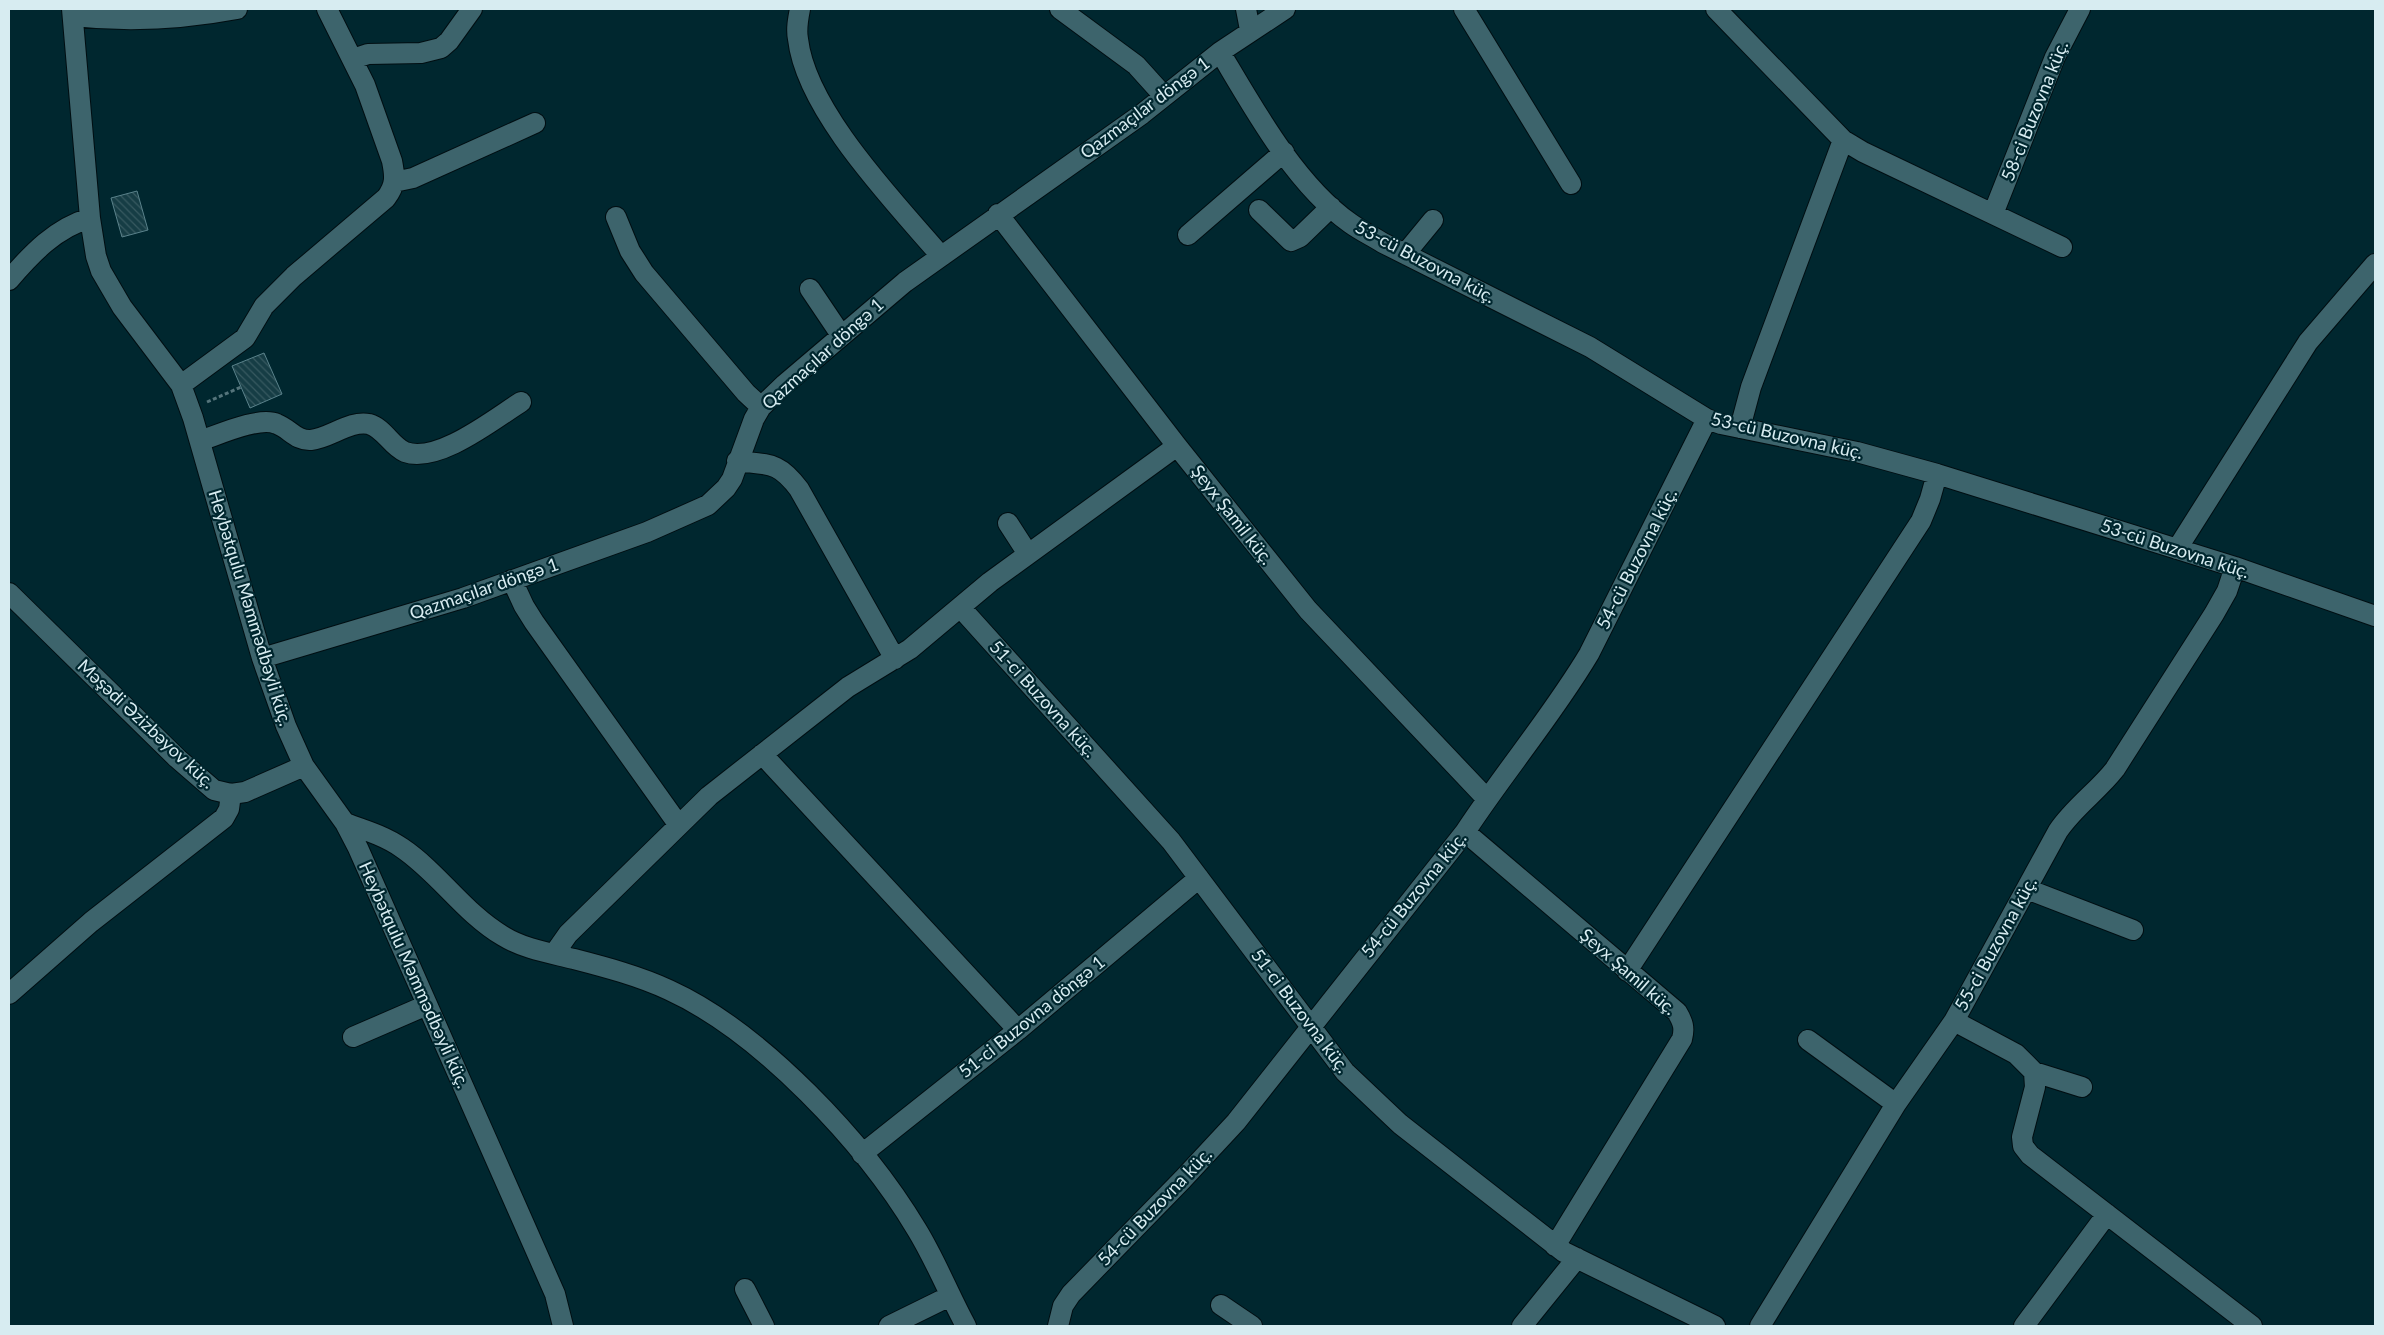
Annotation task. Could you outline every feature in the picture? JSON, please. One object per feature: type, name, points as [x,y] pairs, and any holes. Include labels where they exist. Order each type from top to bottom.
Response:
[{"type":"street","points":[[72,12],[116,19],[190,15],[237,9]]},
{"type":"street","points":[[181,385],[245,338],[264,306],[294,276],[386,198],[392,190],[394,182],[392,161],[365,85],[327,9]]},
{"type":"street","points":[[353,60],[368,54],[421,53],[441,48],[449,41],[472,9]]},
{"type":"street","points":[[800,9],[798,31],[801,56],[824,108],[864,164],[941,256]]},
{"type":"street","points":[[1060,9],[1136,65],[1164,96]]},
{"type":"street","points":[[1246,9],[1250,30]]},
{"type":"street","name":"Qazmaçılar döngə 1","points":[[262,658],[407,616],[512,580],[648,532],[708,505],[726,488],[754,419],[762,407],[784,384],[905,282],[998,214],[1142,114],[1250,30],[1285,9]]},
{"type":"street","points":[[1464,9],[1571,184]]},
{"type":"street","points":[[1716,9],[1843,140],[1863,152],[2062,247]]},
{"type":"street","name":"58-ci Buzovna küç.","points":[[1993,214],[2055,57],[2080,9]]},
{"type":"street","name":"Heybətqulu Məmmədbəyli küç.","points":[[72,12],[90,218],[96,256],[111,290],[133,324],[181,385],[200,441],[262,658],[286,726],[304,766],[345,823],[428,1005],[555,1294],[563,1326]]},
{"type":"street","name":"53-cü Buzovna küç.","points":[[1220,52],[1261,121],[1284,152],[1331,207],[1350,223],[1405,254],[1590,347],[1707,419],[1740,428],[1857,452],[1937,474],[2235,567],[2375,616]]},
{"type":"street","points":[[394,182],[413,178],[535,123]]},
{"type":"street","points":[[1740,428],[1751,387],[1843,140]]},
{"type":"street","points":[[1188,235],[1284,152]]},
{"type":"street","points":[[1259,210],[1291,241],[1300,237],[1331,207]]},
{"type":"street","name":"Şeyx Şamil küç.","points":[[998,214],[1176,446],[1308,610],[1487,799]]},
{"type":"street","points":[[616,217],[630,251],[644,272],[746,393],[762,407]]},
{"type":"street","points":[[9,280],[52,237],[75,222],[90,218]]},
{"type":"street","points":[[1405,254],[1433,220]]},
{"type":"street","points":[[2177,549],[2308,342],[2375,264]]},
{"type":"street","points":[[810,289],[842,335]]},
{"type":"street","points":[[200,441],[258,423],[278,424],[293,436],[309,440],[358,424],[368,424],[376,427],[398,448],[418,454],[442,449],[460,440],[521,402]]},
{"type":"street","name":"54-cü Buzovna küç.","points":[[1058,1326],[1063,1306],[1070,1294],[1229,1129],[1465,832],[1568,689],[1589,654],[1707,419]]},
{"type":"street","points":[[554,954],[568,934],[678,824],[709,796],[848,687],[895,659],[961,608],[990,582],[1176,446]]},
{"type":"street","points":[[737,461],[775,466],[786,472],[799,488],[895,659]]},
{"type":"street","points":[[1627,971],[1921,521],[1937,474]]},
{"type":"street","points":[[1008,522],[1028,554]]},
{"type":"street","name":"55-ci Buzovna küç.","points":[[1760,1326],[1896,1104],[1954,1021],[2066,819],[2104,783],[2115,768],[2214,614],[2227,591],[2235,567]]},
{"type":"street","points":[[512,580],[534,622],[678,824]]},
{"type":"street","name":"Məşədi Əzizbəyov küç.","points":[[9,593],[177,758],[214,790],[231,794],[258,787],[304,766]]},
{"type":"street","name":"51-ci Buzovna küç.","points":[[961,608],[1171,841],[1345,1072],[1374,1102],[1555,1246],[1714,1326]]},
{"type":"street","points":[[762,754],[1018,1030]]},
{"type":"street","points":[[9,994],[91,922],[218,822],[229,809],[231,794]]},
{"type":"street","points":[[345,823],[383,837],[402,848],[502,936],[522,945],[607,967],[667,989],[724,1022],[779,1066],[862,1154],[903,1207],[918,1232],[966,1326]]},
{"type":"street","name":"Şeyx Şamil küç.","points":[[1465,832],[1677,1012],[1684,1030],[1682,1039],[1555,1246]]},
{"type":"street","name":"51-ci Buzovna döngə 1","points":[[862,1154],[1018,1030],[1199,878]]},
{"type":"street","points":[[2027,889],[2132,930]]},
{"type":"street","points":[[354,1037],[428,1005]]},
{"type":"street","points":[[1954,1021],[2016,1054],[2034,1072],[2082,1087]]},
{"type":"street","points":[[1808,1040],[1896,1104]]},
{"type":"street","points":[[2034,1072],[2035,1087],[2022,1137],[2023,1146],[2030,1155],[2252,1326]]},
{"type":"street","points":[[2024,1326],[2107,1214]]},
{"type":"street","points":[[1522,1326],[1576,1258]]},
{"type":"street","points":[[745,1289],[764,1326]]},
{"type":"street","points":[[889,1326],[950,1296]]},
{"type":"street","points":[[1221,1305],[1252,1326]]},
{"type":"path","points":[[190,409],[240,387]]},
{"type":"building","points":[[137,191],[148,230],[122,237],[111,198]]},
{"type":"building","points":[[264,353],[282,394],[250,408],[232,366]]}]
